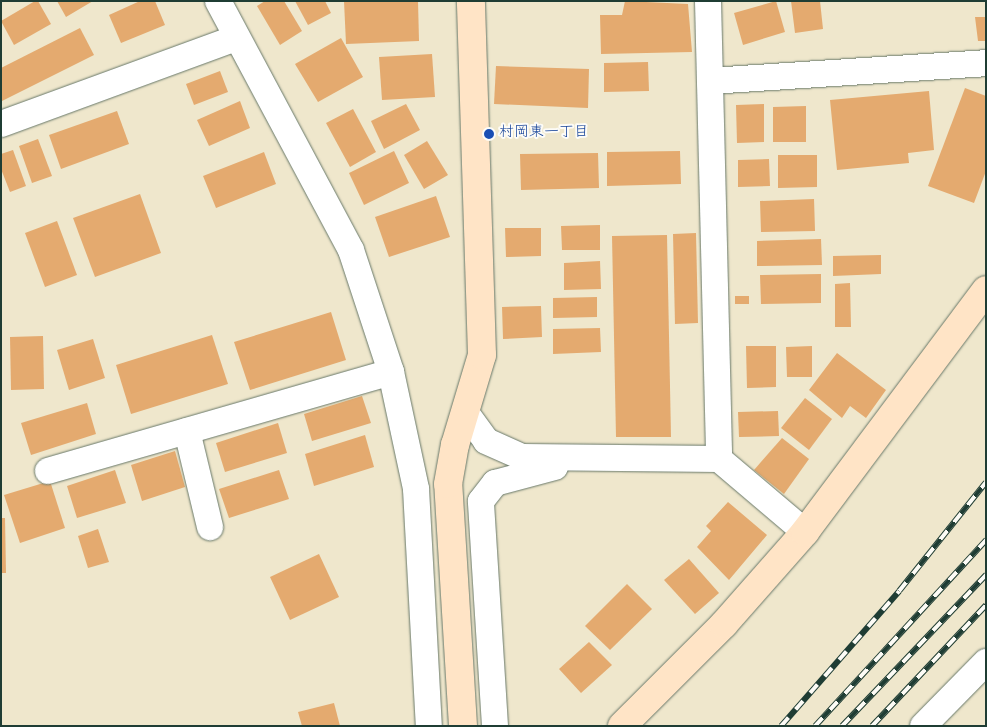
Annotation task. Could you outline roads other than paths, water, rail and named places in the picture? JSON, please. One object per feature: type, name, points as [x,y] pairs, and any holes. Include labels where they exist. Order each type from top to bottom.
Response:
[{"type":"street","points":[[218,1],[236,38],[351,250],[391,372],[416,489],[429,726]]},
{"type":"street","points":[[463,726],[448,484],[455,445],[482,355],[471,1]]},
{"type":"street","points":[[708,1],[719,459]]},
{"type":"street","points":[[1,124],[236,38]]},
{"type":"street","points":[[710,81],[986,62]]},
{"type":"street","points":[[622,726],[724,624],[805,532],[986,290]]},
{"type":"street","points":[[48,471],[391,372]]},
{"type":"street","points":[[466,413],[486,441],[522,457],[719,459],[805,532]]},
{"type":"street","points":[[187,431],[210,527]]},
{"type":"street","points":[[495,726],[481,501],[495,483],[600,458]]},
{"type":"street","points":[[924,726],[986,662]]},
{"type":"railway","points":[[781,726],[899,591],[986,482]]},
{"type":"railway","points":[[815,726],[986,540]]},
{"type":"railway","points":[[842,726],[986,575]]},
{"type":"railway","points":[[872,726],[986,605]]},
{"type":"place","name":"村岡東一丁目","points":[[489,134]]}]
